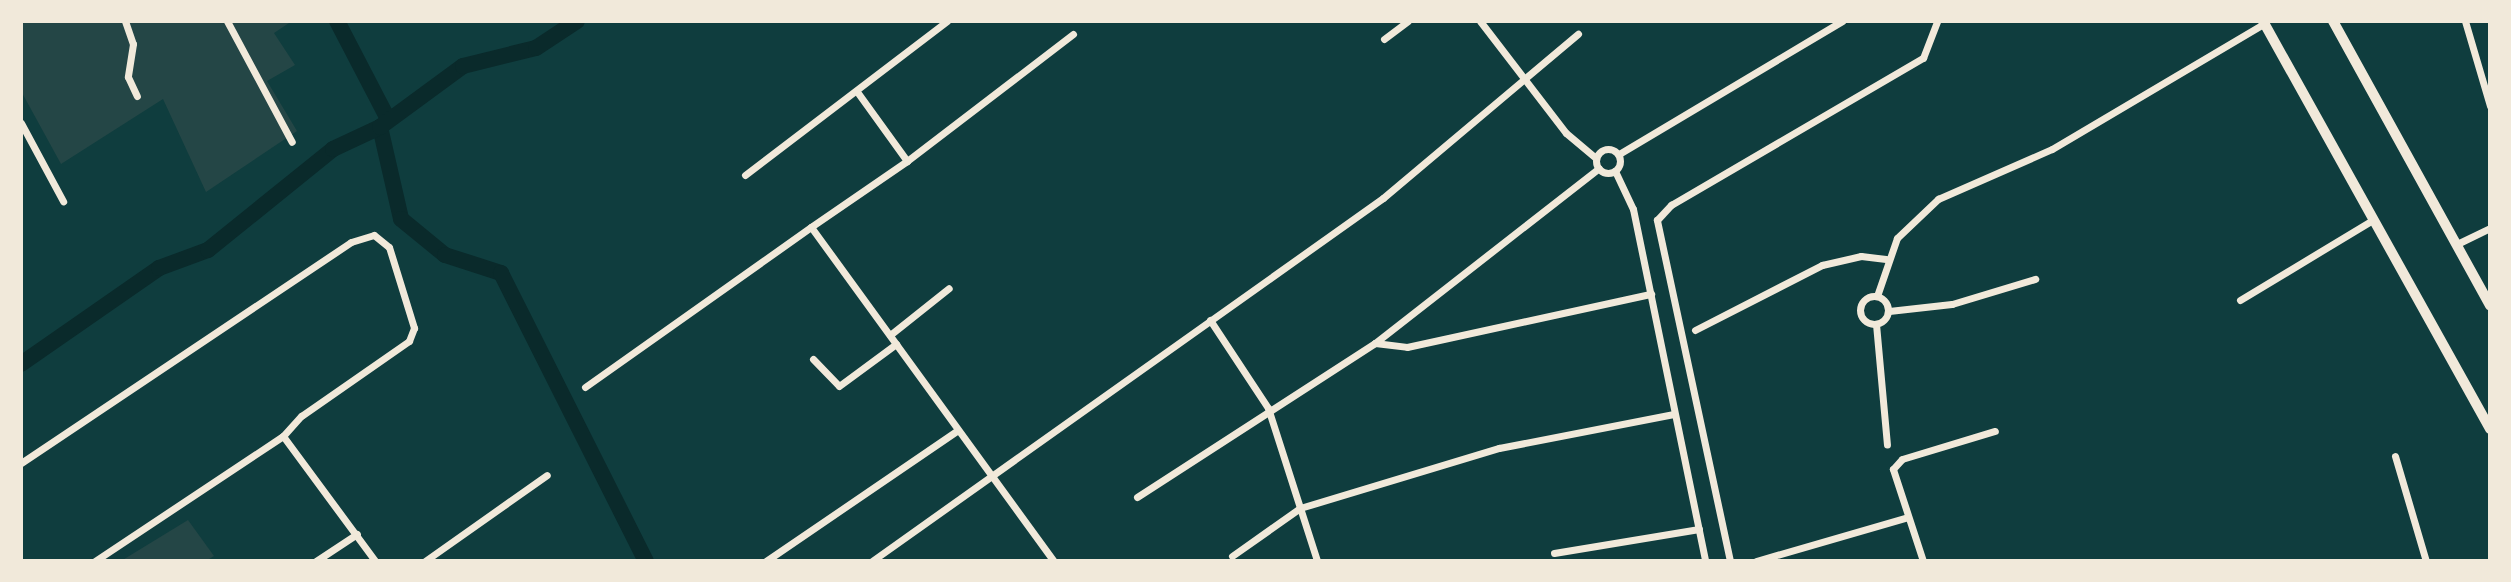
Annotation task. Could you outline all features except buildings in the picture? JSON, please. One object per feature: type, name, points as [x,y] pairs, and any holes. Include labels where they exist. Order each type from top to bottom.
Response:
[{"type":"main road","points":[[2333,21],[2490,304]]},
{"type":"main road","points":[[2267,22],[2371,221],[2490,429]]},
{"type":"street","points":[[125,21],[133,44],[128,77],[137,96]]},
{"type":"street","points":[[227,21],[292,142]]},
{"type":"street","points":[[745,175],[858,93],[947,21]]},
{"type":"street","points":[[1384,39],[1408,21]]},
{"type":"street","points":[[1480,21],[1566,133],[1597,158],[1599,168]]},
{"type":"street","points":[[1705,561],[1633,209],[1615,171],[1619,154],[1842,21]]},
{"type":"street","points":[[1730,561],[1657,220],[1671,205],[1923,58],[1937,21]]},
{"type":"street","points":[[2465,21],[2490,106]]},
{"type":"street","points":[[1877,296],[1886,258],[1915,217],[1938,199],[2052,149],[2267,22]]},
{"type":"street","points":[[585,387],[907,161],[1073,34]]},
{"type":"street","points":[[872,561],[1424,167],[1578,34]]},
{"type":"street","points":[[858,93],[907,161]]},
{"type":"street","points":[[21,123],[63,201]]},
{"type":"street","points":[[1597,158],[1608,149],[1619,154]]},
{"type":"street","points":[[1137,497],[1268,408],[1376,343],[1599,168],[1615,171]]},
{"type":"street","points":[[2240,300],[2371,221]]},
{"type":"street","points":[[811,226],[991,478],[1054,561]]},
{"type":"street","points":[[2457,244],[2490,228]]},
{"type":"street","points":[[21,463],[351,242],[378,237],[389,247],[412,334],[283,436],[95,561]]},
{"type":"street","points":[[1695,330],[1822,265],[1861,256],[1886,258]]},
{"type":"street","points":[[1876,324],[1889,311],[1952,304],[2035,279]]},
{"type":"street","points":[[890,335],[949,288]]},
{"type":"street","points":[[1376,343],[1407,347],[1651,294]]},
{"type":"street","points":[[1877,296],[1889,311]]},
{"type":"street","points":[[1876,324],[1864,320],[1860,309],[1865,298],[1877,296]]},
{"type":"street","points":[[1210,320],[1268,408],[1317,561]]},
{"type":"street","points":[[1876,324],[1887,444]]},
{"type":"street","points":[[813,359],[839,386],[896,344]]},
{"type":"street","points":[[1232,556],[1300,508],[1499,448],[1674,414]]},
{"type":"street","points":[[766,561],[958,430]]},
{"type":"street","points":[[1923,561],[1908,517],[1897,463],[1995,431]]},
{"type":"street","points":[[283,436],[375,561]]},
{"type":"street","points":[[2395,456],[2427,561]]},
{"type":"street","points":[[425,561],[547,475]]},
{"type":"street","points":[[1756,561],[1908,517]]},
{"type":"street","points":[[1554,553],[1699,529]]},
{"type":"street","points":[[316,561],[357,534]]},
{"type":"shaded area","points":[[21,21],[292,21],[274,33],[295,65],[267,81],[297,131],[206,192],[163,99],[61,164],[21,91]]},
{"type":"shaded area","points":[[188,520],[214,556],[206,561],[121,561]]},
{"type":"waterway","points":[[337,21],[388,119]]},
{"type":"waterway","points":[[21,364],[159,268],[208,250],[333,149],[380,127],[463,66],[536,48],[577,21]]},
{"type":"waterway","points":[[380,127],[401,219],[445,255],[501,273],[646,561]]}]
